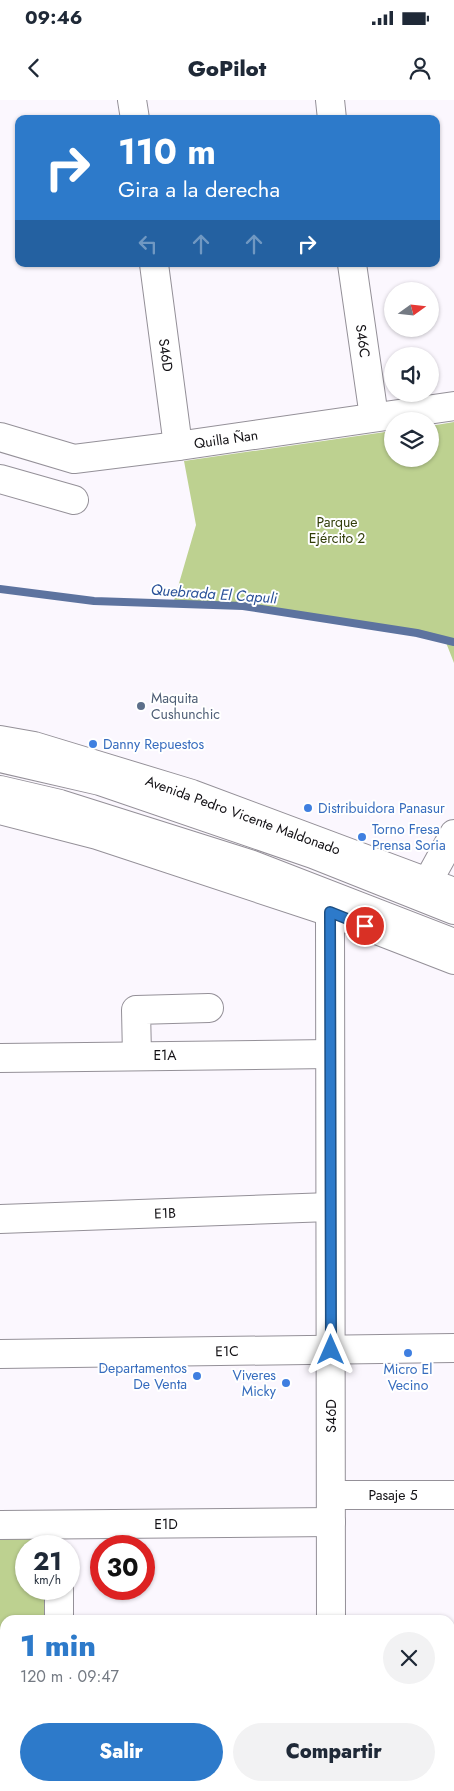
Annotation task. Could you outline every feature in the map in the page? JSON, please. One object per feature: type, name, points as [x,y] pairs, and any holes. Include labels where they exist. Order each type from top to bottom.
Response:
[{"type":"street","points":[[132,100],[134,115]]},
{"type":"street","points":[[330,100],[332,115]]},
{"type":"street","name":"S46D","points":[[154,267],[178,446]]},
{"type":"street","name":"S46C","points":[[352,267],[374,417]]},
{"type":"street","name":"Quilla Ñan","points":[[0,438],[74,459],[454,406]]},
{"type":"street","points":[[0,479],[74,500]]},
{"type":"street","name":"Avenida Pedro Vicente Maldonado","points":[[0,740],[34,746],[192,794],[454,892]]},
{"type":"street","points":[[0,758],[100,781],[313,854],[454,910]]},
{"type":"street","points":[[0,790],[60,804],[250,864],[454,943]]},
{"type":"street","points":[[0,810],[97,835],[330,912],[454,960]]},
{"type":"street","points":[[427,883],[454,834]]},
{"type":"street","name":"S46D","points":[[330,912],[331,1615]]},
{"type":"street","points":[[137,1055],[136,1010],[209,1008]]},
{"type":"street","name":"E1A","points":[[0,1058],[330,1054]]},
{"type":"street","name":"E1B","points":[[0,1218],[330,1207]]},
{"type":"street","name":"E1C","points":[[0,1354],[454,1348]]},
{"type":"street","name":"Pasaje 5","points":[[332,1495],[454,1495]]},
{"type":"street","name":"E1D","points":[[0,1525],[59,1535],[331,1522]]},
{"type":"street","points":[[59,1600],[59,1615]]},
{"type":"green space","name":"Parque Ejército 2","points":[[454,422],[454,663],[445,640],[243,606],[173,604],[196,525],[184,461],[384,432],[384,467],[439,467],[439,424]]},
{"type":"green space","points":[[0,1538],[15,1538],[15,1600],[48,1600],[48,1615],[0,1615]]},
{"type":"waterway","name":"Quebrada El Capuli","points":[[0,589],[94,601],[243,606],[417,633],[454,642]]},
{"type":"place","name":"Maquita Cushunchic","points":[[141,706]]},
{"type":"place","name":"Danny Repuestos","points":[[93,744]]},
{"type":"place","name":"Distribuidora Panasur","points":[[308,808]]},
{"type":"place","name":"Torno Fresa Prensa Soria","points":[[362,837]]},
{"type":"place","name":"Micro El Vecino","points":[[408,1353]]},
{"type":"place","name":"Departamentos De Venta","points":[[197,1376]]},
{"type":"place","name":"Viveres Micky","points":[[286,1383]]},
{"type":"route","points":[[331,1350],[330,912],[365,926]]}]
